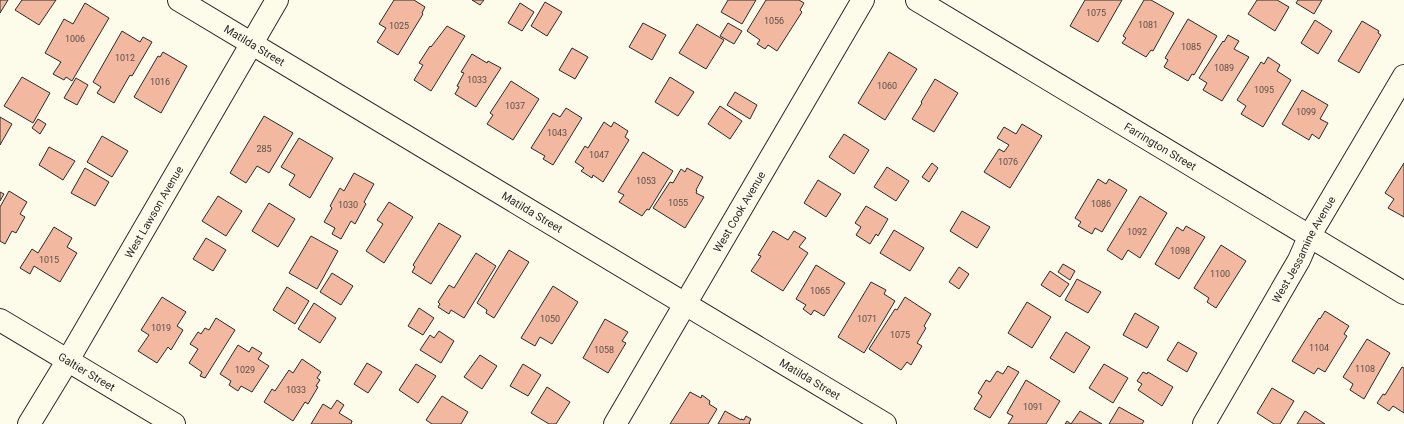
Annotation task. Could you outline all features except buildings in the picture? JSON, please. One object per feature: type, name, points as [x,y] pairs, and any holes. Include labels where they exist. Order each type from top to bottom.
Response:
[{"type":"street","name":"Matilda Street","points":[[179,0],[885,424]]},
{"type":"street","name":"West Lawson Avenue","points":[[29,424],[68,360],[276,0]]},
{"type":"street","name":"West Cook Avenue","points":[[615,424],[863,0]]},
{"type":"street","name":"Farrington Street","points":[[917,0],[1310,235],[1404,293]]},
{"type":"street","name":"West Jessamine Avenue","points":[[1204,424],[1299,260],[1310,235],[1404,76]]},
{"type":"street","name":"Galtier Street","points":[[0,320],[174,424]]}]
